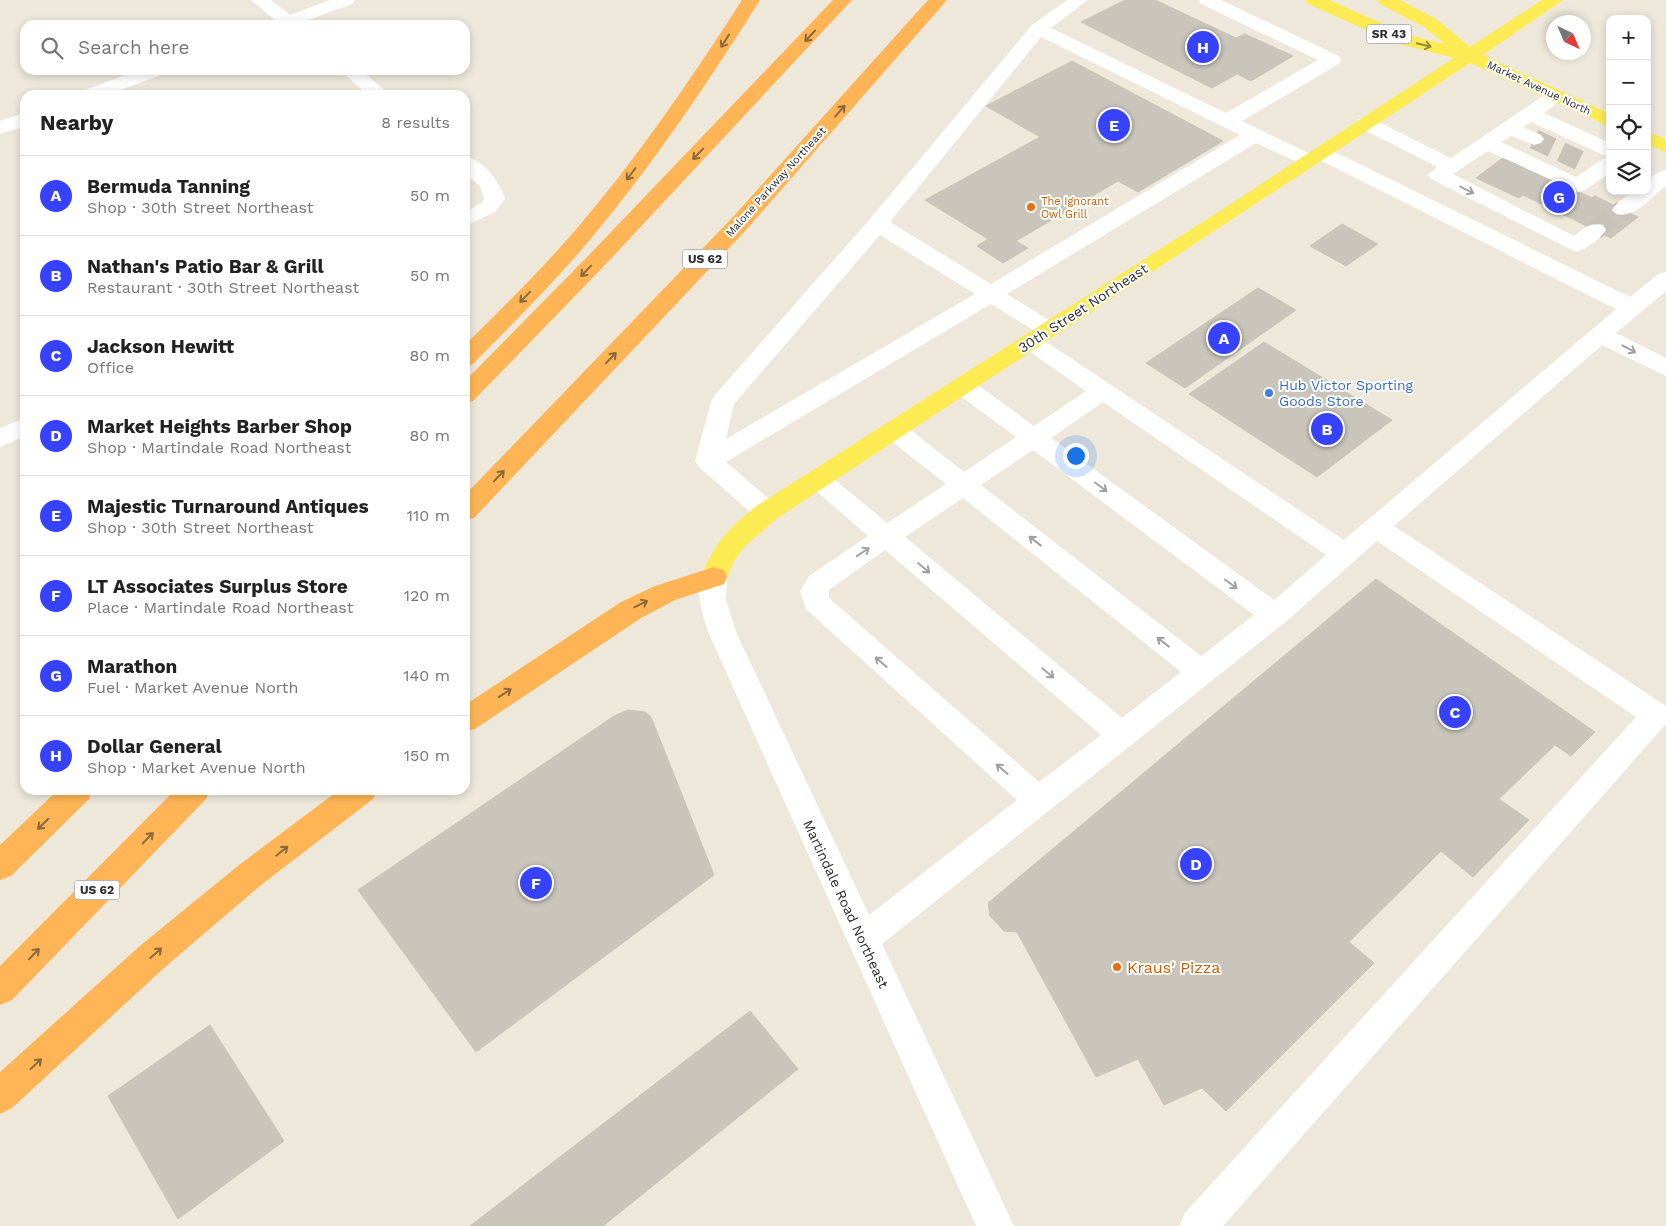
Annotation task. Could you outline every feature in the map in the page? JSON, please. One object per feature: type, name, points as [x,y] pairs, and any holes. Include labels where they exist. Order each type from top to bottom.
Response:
[{"type":"highway","points":[[470,354],[559,262],[628,178],[698,82],[750,0]]},
{"type":"highway","points":[[470,390],[843,0]]},
{"type":"highway","name":"Malone Parkway Northeast","points":[[470,506],[745,217],[938,0]]},
{"type":"highway","points":[[470,717],[631,610],[665,593],[714,577]]},
{"type":"highway","points":[[0,866],[73,795]]},
{"type":"highway","name":"US 62","points":[[0,989],[190,795]]},
{"type":"highway","points":[[0,1096],[153,956],[250,875],[355,795]]},
{"type":"main road","name":"Market Avenue North","points":[[1314,0],[1402,40],[1469,56],[1606,119]]},
{"type":"main road","name":"Market Avenue North","points":[[1386,0],[1430,23],[1469,56]]},
{"type":"main road","name":"30th Street Northeast","points":[[714,577],[726,549],[744,530],[767,512],[1554,0]]},
{"type":"main road","points":[[1651,140],[1666,146]]},
{"type":"street","points":[[260,0],[282,20]]},
{"type":"street","points":[[296,20],[346,0]]},
{"type":"street","points":[[708,461],[723,402],[878,224],[1038,29],[1079,0]]},
{"type":"street","points":[[1207,0],[1332,60],[1227,121]]},
{"type":"street","points":[[1038,29],[1227,121],[1315,157],[1632,307]]},
{"type":"street","points":[[103,90],[143,75]]},
{"type":"street","points":[[355,75],[374,90]]},
{"type":"street","points":[[1556,96],[1438,175],[1576,245],[1595,230]]},
{"type":"street","points":[[1529,114],[1608,150]]},
{"type":"street","points":[[0,128],[20,121]]},
{"type":"street","points":[[1366,124],[1451,166]]},
{"type":"street","points":[[1508,128],[1534,139]]},
{"type":"street","points":[[708,461],[991,294],[1255,134]]},
{"type":"street","points":[[1487,143],[1578,186],[1601,168]]},
{"type":"street","points":[[470,166],[490,184],[495,199],[488,208],[470,217]]},
{"type":"street","points":[[1651,187],[1666,176]]},
{"type":"street","points":[[1622,210],[1641,195]]},
{"type":"street","points":[[878,224],[991,294],[1103,391],[1344,554]]},
{"type":"street","points":[[863,939],[1274,615],[1666,278]]},
{"type":"street","points":[[1600,334],[1666,368]]},
{"type":"street","points":[[963,386],[1274,615]]},
{"type":"street","points":[[1039,801],[816,602],[814,591],[819,584],[887,536],[1103,391]]},
{"type":"street","points":[[0,438],[20,428]]},
{"type":"street","points":[[894,430],[1201,672]]},
{"type":"street","points":[[708,461],[767,512]]},
{"type":"street","points":[[818,480],[1122,735]]},
{"type":"street","points":[[1198,1226],[1656,715],[1376,527]]},
{"type":"street","name":"Martindale Road Northeast","points":[[714,577],[712,600],[722,632],[995,1226]]},
{"type":"building","points":[[1125,0],[1155,0],[1236,38],[1245,34],[1293,56],[1251,81],[1237,74],[1212,88],[1081,22]]},
{"type":"building","points":[[1072,61],[1223,141],[1138,192],[1118,181],[1016,241],[1028,248],[1003,263],[977,246],[988,239],[925,200],[1040,137],[986,106]]},
{"type":"building","points":[[1504,157],[1592,198],[1595,196],[1638,217],[1611,238],[1523,195],[1519,198],[1476,178]]},
{"type":"building","points":[[1342,224],[1378,244],[1346,266],[1310,246]]},
{"type":"building","points":[[1258,288],[1296,310],[1185,388],[1146,363]]},
{"type":"building","points":[[1264,342],[1392,420],[1317,477],[1189,394]]},
{"type":"building","points":[[1376,579],[1595,732],[1571,756],[1555,745],[1499,799],[1529,820],[1473,877],[1441,851],[1349,942],[1374,963],[1226,1111],[1202,1088],[1164,1105],[1138,1059],[1096,1077],[1017,932],[1004,931],[990,916],[988,903]]},
{"type":"building","points":[[628,710],[645,712],[651,717],[714,875],[476,1052],[358,890],[614,716]]},
{"type":"building","points":[[750,1011],[798,1069],[603,1226],[470,1226]]},
{"type":"building","points":[[210,1025],[284,1141],[178,1219],[108,1096]]},
{"type":"tunnel","points":[[1534,139],[1587,164]]},
{"type":"tunnel","points":[[1595,230],[1623,210]]},
{"type":"place","name":"Dollar General","points":[[1203,47]]},
{"type":"place","name":"Majestic Turnaround Antiques","points":[[1114,125]]},
{"type":"place","name":"Marathon","points":[[1559,197]]},
{"type":"place","name":"The Ignorant Owl Grill","points":[[1031,207]]},
{"type":"place","name":"Bermuda Tanning","points":[[1224,338]]},
{"type":"place","name":"Hub Victor Sporting Goods Store","points":[[1269,393]]},
{"type":"place","name":"Nathan's Patio Bar & Grill","points":[[1327,429]]},
{"type":"place","name":"Jackson Hewitt","points":[[1455,712]]},
{"type":"place","name":"Market Heights Barber Shop","points":[[1196,864]]},
{"type":"place","name":"LT Associates Surplus Store","points":[[536,883]]},
{"type":"place","name":"Kraus' Pizza","points":[[1117,967]]}]
